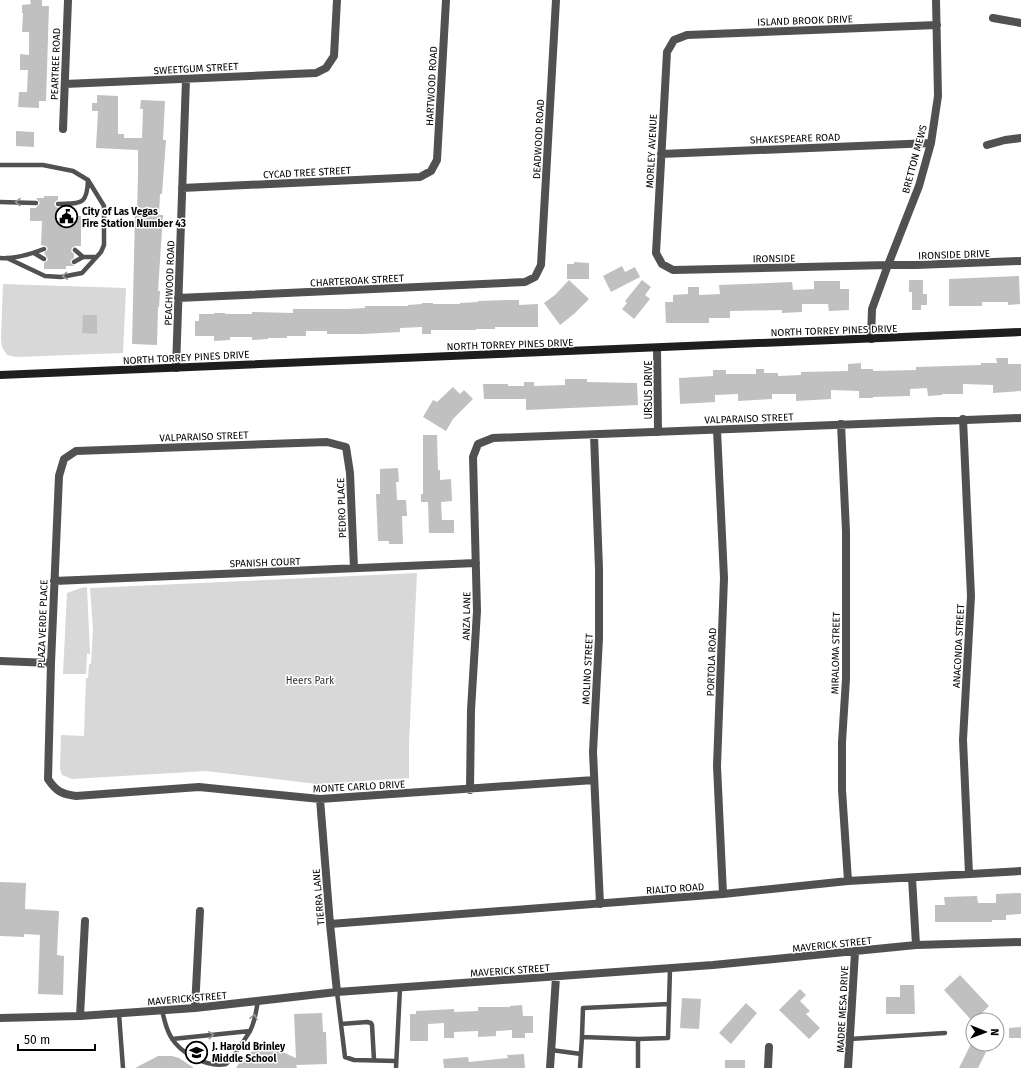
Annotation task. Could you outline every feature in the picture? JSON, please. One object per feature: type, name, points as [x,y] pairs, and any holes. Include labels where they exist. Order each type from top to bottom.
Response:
[{"type":"main road","name":"NORTH TORREY PINES DRIVE","points":[[0,375],[1021,332]]},
{"type":"street","name":"PEARTREE ROAD","points":[[63,130],[68,0]]},
{"type":"street","name":"SWEETGUM STREET","points":[[65,84],[316,73],[326,68],[334,56],[337,0]]},
{"type":"street","name":"HARTWOOD ROAD","points":[[430,171],[437,160],[446,0]]},
{"type":"street","name":"DEADWOOD ROAD","points":[[535,277],[541,265],[556,0]]},
{"type":"street","name":"BRETTON MEWS","points":[[871,339],[872,309],[919,186],[931,143],[938,96],[936,0]]},
{"type":"street","points":[[993,18],[1021,23]]},
{"type":"street","name":"ISLAND BROOK DRIVE","points":[[674,40],[687,35],[937,25]]},
{"type":"street","name":"MORLEY AVENUE","points":[[662,264],[656,253],[660,154],[667,52],[674,40]]},
{"type":"street","name":"PEACHWOOD ROAD","points":[[176,368],[186,79]]},
{"type":"street","points":[[988,145],[1005,140],[1021,138]]},
{"type":"street","name":"SHAKESPEARE ROAD","points":[[660,154],[931,143]]},
{"type":"street","name":"CYCAD TREE STREET","points":[[182,188],[420,177],[430,171]]},
{"type":"street","name":"IRONSIDE DRIVE","points":[[888,265],[1021,261]]},
{"type":"street","name":"IRONSIDE","points":[[662,264],[673,270],[888,265]]},
{"type":"street","name":"CHARTEROAK STREET","points":[[178,298],[525,282],[535,277]]},
{"type":"street","name":"URSUS DRIVE","points":[[657,348],[658,432]]},
{"type":"street","name":"VALPARAISO STREET","points":[[478,444],[493,438],[1021,418]]},
{"type":"street","name":"ANACONDA STREET","points":[[964,419],[971,596],[963,740],[970,874]]},
{"type":"street","name":"MIRALOMA STREET","points":[[840,424],[846,531],[846,679],[842,742],[842,790],[848,882]]},
{"type":"street","name":"PORTOLA ROAD","points":[[717,430],[724,578],[717,766],[723,894]]},
{"type":"street","name":"MOLINO STREET","points":[[594,434],[599,638],[593,752],[600,904]]},
{"type":"street","name":"VALPARAISO STREET","points":[[64,458],[76,451],[327,442],[346,447]]},
{"type":"street","name":"ANZA LANE","points":[[470,790],[471,710],[478,611],[473,458],[478,444]]},
{"type":"street","name":"PEDRO PLACE","points":[[346,447],[350,473],[354,568]]},
{"type":"street","name":"PLAZA VERDE PLACE","points":[[55,789],[48,779],[51,663],[59,476],[64,458]]},
{"type":"street","name":"SPANISH COURT","points":[[54,581],[476,563]]},
{"type":"street","points":[[0,661],[51,663]]},
{"type":"street","name":"MONTE CARLO DRIVE","points":[[55,789],[66,795],[76,796],[199,787],[320,799],[470,790],[594,780]]},
{"type":"street","name":"TIERRA LANE","points":[[320,799],[337,992]]},
{"type":"street","name":"RIALTO ROAD","points":[[330,924],[600,904],[848,882],[1021,871]]},
{"type":"street","points":[[912,878],[916,945]]},
{"type":"street","points":[[195,1008],[200,911]]},
{"type":"street","points":[[80,1016],[85,920]]},
{"type":"street","name":"MAVERICK STREET","points":[[0,1018],[119,1014],[195,1008],[337,992],[670,969],[916,945],[1021,942]]},
{"type":"street","name":"MADRE MESA DRIVE","points":[[848,1068],[855,952]]},
{"type":"street","points":[[550,1068],[556,977]]},
{"type":"street","points":[[768,1068],[769,1047]]},
{"type":"lane","points":[[0,165],[43,165],[73,171],[88,180],[104,206],[104,245],[101,252],[82,273],[61,277],[45,276],[7,258]]},
{"type":"lane","points":[[58,204],[76,204],[84,200],[87,194],[88,180]]},
{"type":"lane","points":[[0,202],[36,203]]},
{"type":"lane","points":[[0,258],[34,253],[44,249]]},
{"type":"lane","points":[[74,250],[83,257]]},
{"type":"lane","points":[[34,253],[44,259]]},
{"type":"lane","points":[[74,262],[83,257],[96,257]]},
{"type":"lane","points":[[582,1037],[638,1039],[668,1038],[670,969]]},
{"type":"lane","points":[[396,1068],[400,988]]},
{"type":"lane","points":[[337,992],[345,1057],[354,1060],[396,1061]]},
{"type":"lane","points":[[162,1010],[167,1029],[180,1050],[194,1061],[204,1066],[218,1067],[226,1064],[250,1031],[258,1001]]},
{"type":"lane","points":[[580,1068],[583,1008],[669,1004]]},
{"type":"lane","points":[[119,1014],[123,1068]]},
{"type":"lane","points":[[341,1024],[371,1023],[374,1060]]},
{"type":"lane","points":[[172,1039],[250,1031]]},
{"type":"lane","points":[[850,1039],[944,1033]]},
{"type":"lane","points":[[638,1039],[638,1068]]},
{"type":"lane","points":[[551,1050],[581,1054]]},
{"type":"green space","points":[[3,284],[126,288],[123,353],[16,357],[7,355],[2,347],[1,338]]},
{"type":"green space","name":"Heers Park","points":[[417,573],[409,743],[409,778],[317,784],[206,771],[72,779],[62,775],[60,769],[61,735],[84,736],[86,678],[88,678],[89,664],[91,664],[93,629],[90,588]]},
{"type":"green space","points":[[87,587],[90,654],[87,654],[86,674],[63,674],[67,593]]},
{"type":"building","points":[[30,0],[42,0],[42,6],[49,6],[46,101],[39,101],[39,108],[18,107],[19,92],[27,92],[28,70],[20,70],[20,54],[29,55],[29,32],[22,32],[22,5],[31,4]]},
{"type":"building","points":[[97,95],[118,96],[118,134],[124,134],[124,138],[142,138],[143,109],[140,109],[141,100],[165,101],[163,140],[166,140],[159,215],[163,215],[158,291],[160,291],[157,345],[132,344],[138,150],[96,148],[98,111],[92,111],[92,103],[97,103]]},
{"type":"building","points":[[16,131],[34,132],[34,147],[16,146]]},
{"type":"building","points":[[44,196],[58,196],[58,200],[54,204],[58,208],[58,211],[67,211],[67,216],[81,216],[81,246],[75,246],[72,248],[71,251],[74,254],[74,258],[70,262],[74,266],[66,266],[66,269],[44,269],[44,263],[48,259],[44,253],[48,249],[46,246],[41,245],[42,221],[30,221],[30,208],[36,208],[40,203],[36,198],[44,198]]},
{"type":"building","points":[[574,262],[589,263],[589,279],[567,279],[567,264],[574,264]]},
{"type":"building","points":[[622,266],[625,272],[635,267],[640,277],[611,292],[603,276]]},
{"type":"building","points":[[1019,276],[1020,304],[1008,305],[1008,302],[982,302],[982,306],[949,306],[949,279]]},
{"type":"building","points":[[569,280],[589,299],[560,325],[544,303],[555,295]]},
{"type":"building","points":[[642,280],[651,287],[645,295],[650,299],[634,319],[622,309],[627,303],[625,301]]},
{"type":"building","points":[[909,280],[923,280],[923,294],[927,294],[927,305],[921,305],[921,310],[912,310],[912,292],[909,292]]},
{"type":"building","points":[[814,281],[840,281],[840,289],[849,289],[849,310],[829,311],[828,304],[802,304],[802,312],[782,313],[782,310],[730,311],[730,318],[709,318],[709,323],[666,323],[665,302],[673,302],[673,295],[688,294],[688,287],[699,287],[699,295],[720,294],[719,285],[792,282],[793,290],[814,289]]},
{"type":"building","points":[[519,300],[519,305],[538,304],[538,327],[495,327],[495,329],[476,330],[431,330],[431,334],[422,334],[422,327],[400,328],[400,332],[363,334],[327,334],[327,331],[306,331],[306,336],[287,336],[287,338],[252,340],[252,337],[230,337],[230,340],[214,341],[214,336],[195,336],[195,321],[199,321],[199,314],[252,314],[252,312],[293,313],[293,309],[346,309],[365,308],[365,306],[408,306],[422,303],[460,304],[478,301]]},
{"type":"building","points":[[83,315],[97,315],[97,334],[82,333]]},
{"type":"building","points":[[996,358],[1008,358],[1008,364],[1021,364],[1021,391],[993,393],[993,385],[963,384],[963,394],[928,396],[927,388],[910,389],[910,396],[859,398],[859,391],[831,390],[831,399],[796,401],[796,394],[772,394],[772,399],[738,401],[738,394],[715,395],[715,402],[680,404],[679,378],[713,376],[713,370],[726,370],[726,374],[756,374],[756,369],[764,369],[764,373],[778,373],[778,376],[801,375],[801,372],[848,371],[848,364],[861,363],[861,369],[873,369],[873,371],[916,370],[916,367],[981,365],[981,363],[997,363]]},
{"type":"building","points":[[565,379],[587,379],[587,382],[637,383],[638,405],[526,410],[526,399],[484,399],[483,384],[508,384],[508,386],[524,386],[524,382],[534,382],[534,386],[565,385]]},
{"type":"building","points":[[453,387],[460,394],[464,390],[473,399],[453,419],[446,431],[423,417],[433,400],[437,402]]},
{"type":"building","points":[[423,435],[437,435],[438,470],[440,470],[440,480],[451,479],[452,501],[441,502],[442,520],[454,520],[454,533],[429,533],[428,502],[421,502],[421,494],[423,494]]},
{"type":"building","points":[[398,468],[399,482],[396,482],[397,500],[406,500],[407,516],[402,516],[403,544],[389,544],[389,541],[378,541],[376,494],[380,494],[380,469]]},
{"type":"building","points":[[0,882],[26,883],[25,909],[59,911],[57,955],[64,956],[63,995],[38,994],[40,935],[24,934],[24,937],[0,936]]},
{"type":"building","points":[[1021,893],[1021,914],[1006,915],[1006,920],[992,920],[992,922],[935,922],[935,905],[945,905],[944,897],[977,896],[978,903],[996,903],[996,894]]},
{"type":"building","points":[[960,975],[989,1006],[983,1012],[965,1013],[944,990]]},
{"type":"building","points":[[900,985],[914,985],[915,1014],[886,1014],[886,997],[900,997]]},
{"type":"building","points":[[800,989],[806,995],[800,1001],[810,1011],[806,1014],[820,1028],[809,1039],[779,1010]]},
{"type":"building","points":[[682,998],[701,999],[699,1029],[680,1028]]},
{"type":"building","points":[[746,1003],[757,1013],[731,1044],[719,1033]]},
{"type":"building","points":[[522,1005],[523,1016],[533,1016],[533,1033],[525,1033],[525,1038],[512,1038],[512,1030],[496,1031],[496,1036],[478,1037],[478,1031],[454,1032],[454,1038],[444,1038],[444,1023],[428,1024],[428,1041],[410,1041],[410,1014],[416,1014],[416,1011],[454,1009],[454,1012],[478,1011],[478,1007],[510,1007]]},
{"type":"building","points":[[322,1013],[323,1032],[326,1032],[327,1064],[296,1065],[297,1068],[236,1068],[246,1055],[259,1048],[276,1049],[296,1058],[294,1014]]},
{"type":"building","points":[[1021,1027],[1021,1038],[1009,1038],[1009,1028]]},
{"type":"building","points":[[967,1052],[986,1052],[978,1068],[959,1068]]},
{"type":"building","points":[[524,1054],[525,1068],[444,1068],[443,1059],[468,1057],[469,1062],[508,1058],[507,1055]]},
{"type":"building","points":[[158,1056],[172,1056],[179,1058],[194,1068],[135,1068]]},
{"type":"building","points":[[725,1060],[745,1060],[745,1068],[725,1068]]},
{"type":"place","name":"City of Las Vegas Fire Station Number 43","points":[[67,217]]},
{"type":"place","name":"J. Harold Brinley Middle School","points":[[196,1052]]}]
